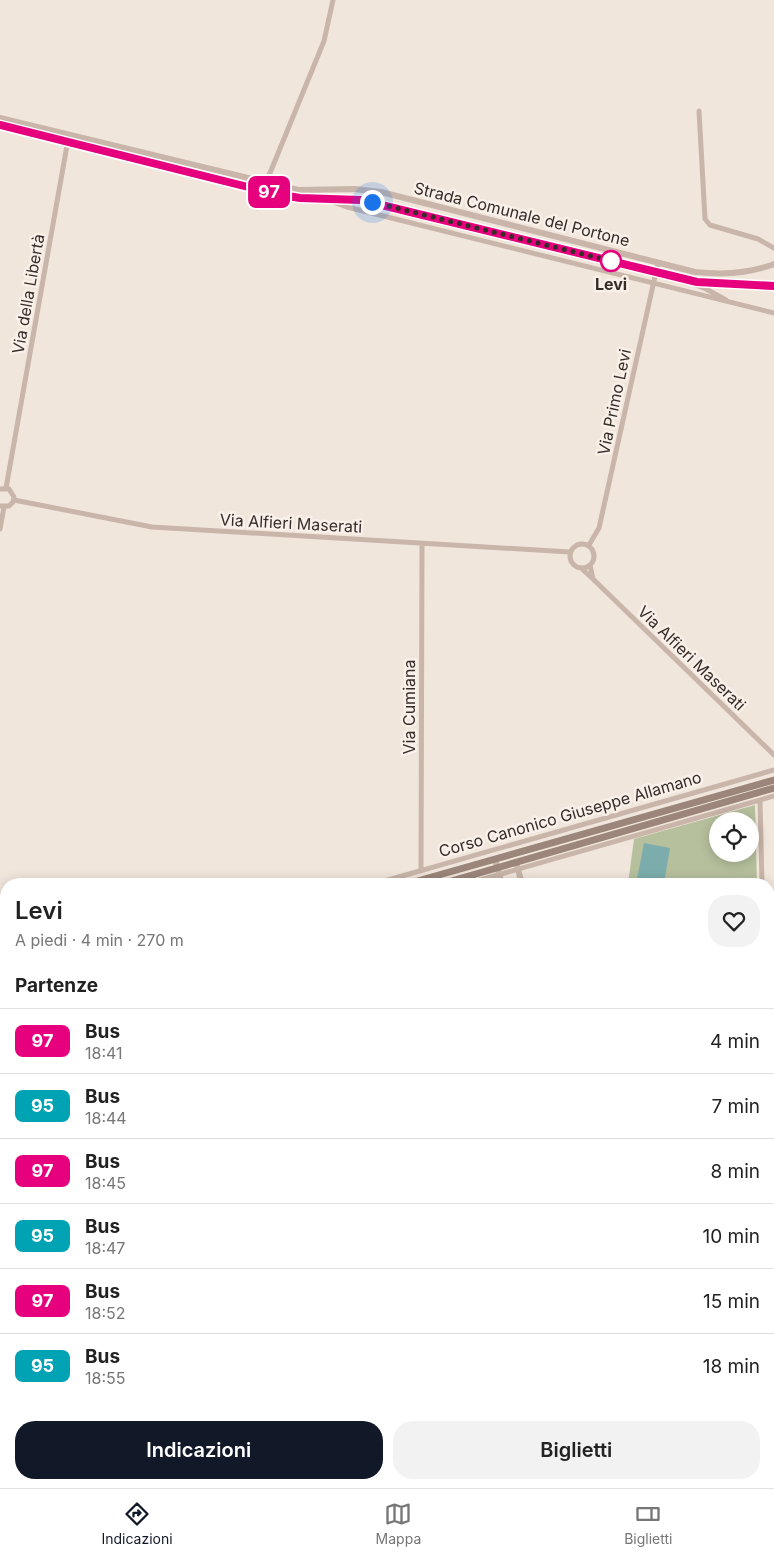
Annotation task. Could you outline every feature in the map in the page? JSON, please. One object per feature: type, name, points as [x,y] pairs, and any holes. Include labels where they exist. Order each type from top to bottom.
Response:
[{"type":"main road","name":"Corso Canonico Giuseppe Allamano","points":[[428,878],[774,780]]},
{"type":"main road","name":"Corso Canonico Giuseppe Allamano","points":[[467,878],[517,866],[774,788]]},
{"type":"street","points":[[257,208],[257,189],[270,173],[324,41],[333,0]]},
{"type":"street","points":[[699,111],[705,219],[710,225],[751,236],[764,241],[774,248]]},
{"type":"street","name":"Strada Comunale del Portone","points":[[0,118],[305,191],[355,189],[381,192],[695,272],[715,274],[748,272],[774,264]]},
{"type":"street","name":"Strada Comunale del Portone","points":[[0,125],[290,197],[361,200],[678,278],[714,284],[774,286]]},
{"type":"street","name":"Via della Libertà","points":[[3,489],[70,134]]},
{"type":"street","name":"Strada Comunale del Portone","points":[[322,198],[347,208],[774,314]]},
{"type":"street","name":"Via Primo Levi","points":[[589,545],[599,528],[658,263]]},
{"type":"street","name":"Strada Comunale del Portone","points":[[678,278],[706,289],[733,304]]},
{"type":"street","points":[[0,529],[2,507],[11,504],[14,500],[13,494],[3,489]]},
{"type":"street","name":"Via Alfieri Maserati","points":[[14,500],[152,527],[570,552]]},
{"type":"street","name":"Via Cumiana","points":[[420,871],[422,543]]},
{"type":"street","points":[[577,544],[589,545],[595,557],[590,565],[580,568],[575,566],[571,562],[570,552],[577,544]]},
{"type":"street","points":[[590,565],[593,579]]},
{"type":"street","name":"Via Alfieri Maserati","points":[[580,568],[774,754]]},
{"type":"street","name":"Corso Canonico Giuseppe Allamano","points":[[395,878],[774,770]]},
{"type":"street","name":"Corso Canonico Giuseppe Allamano","points":[[517,866],[774,796]]},
{"type":"street","points":[[760,800],[762,878]]},
{"type":"street","points":[[492,850],[500,878]]},
{"type":"street","points":[[517,866],[520,878]]},
{"type":"street","name":"Corso Canonico Giuseppe Allamano","points":[[481,878],[498,871]]},
{"type":"green space","points":[[755,805],[755,812],[730,812]]},
{"type":"green space","points":[[709,818],[709,862],[756,862],[757,878],[629,878],[634,839]]},
{"type":"water","points":[[644,843],[670,848],[665,878],[637,878]]},
{"type":"bus line","name":"97","points":[[0,125],[276,194],[300,198],[361,200],[697,282],[774,286]]},
{"type":"place","name":"Levi","points":[[611,261]]},
{"type":"route","points":[[372,202],[611,261]]}]
